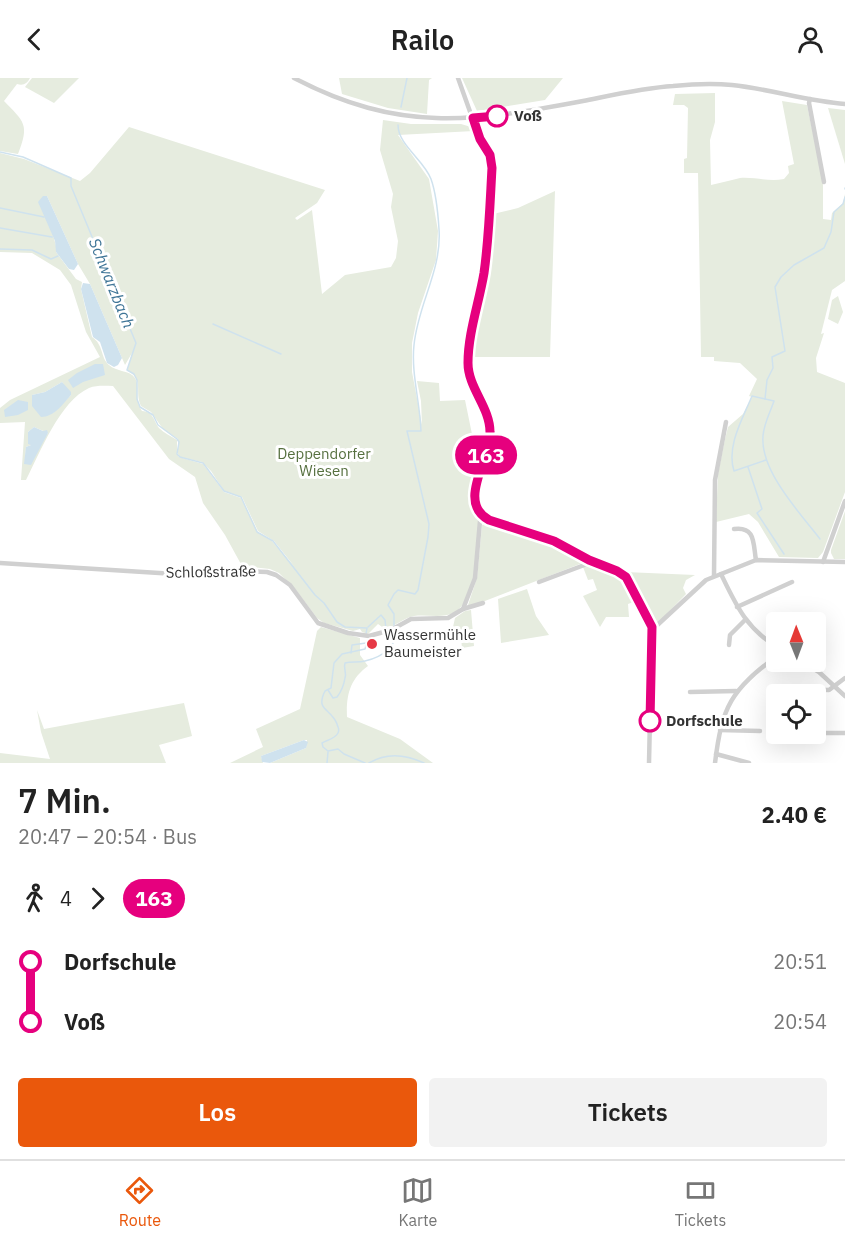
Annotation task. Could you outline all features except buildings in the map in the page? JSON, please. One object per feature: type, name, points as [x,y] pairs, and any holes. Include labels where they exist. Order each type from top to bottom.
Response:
[{"type":"street","points":[[294,78],[351,103],[378,111],[438,119],[498,116],[670,86],[731,85],[845,104]]},
{"type":"street","points":[[458,78],[480,139],[490,155],[492,168],[484,272],[468,362],[472,383],[486,413],[490,433],[489,447],[474,490],[476,504],[483,517],[554,541],[626,577],[652,630],[650,763]]},
{"type":"street","points":[[810,99],[824,182]]},
{"type":"street","points":[[714,576],[715,480],[726,422]]},
{"type":"street","points":[[823,562],[845,501]]},
{"type":"street","points":[[463,609],[476,578],[480,521],[483,517]]},
{"type":"street","points":[[734,529],[744,528],[751,534],[756,560]]},
{"type":"street","points":[[539,582],[587,564],[589,560]]},
{"type":"street","points":[[652,630],[699,585],[714,576],[756,560],[845,562]]},
{"type":"street","name":"Schloßstraße","points":[[0,563],[191,575],[237,571],[267,572],[276,575],[290,585],[318,623],[364,636],[385,632],[419,618],[448,618],[463,609],[483,603]]},
{"type":"street","points":[[721,574],[745,620],[753,630],[766,639]]},
{"type":"street","points":[[737,607],[792,582]]},
{"type":"street","points":[[729,645],[730,635],[745,620]]},
{"type":"street","points":[[715,763],[725,711],[736,692],[766,664]]},
{"type":"street","points":[[816,672],[845,696]]},
{"type":"street","points":[[826,690],[845,678]]},
{"type":"street","points":[[690,692],[736,692]]},
{"type":"street","points":[[720,730],[760,731]]},
{"type":"street","points":[[826,733],[845,733]]},
{"type":"street","points":[[716,754],[749,763]]},
{"type":"green space","points":[[0,78],[30,78],[25,84],[17,84],[4,101],[23,124],[24,136],[18,154],[0,151]]},
{"type":"green space","points":[[32,78],[79,78],[54,103],[25,87]]},
{"type":"green space","points":[[339,78],[432,78],[429,80],[427,114],[388,108],[342,94]]},
{"type":"green space","points":[[462,78],[563,78],[545,100],[477,111]]},
{"type":"green space","points":[[715,93],[715,122],[710,140],[711,185],[740,178],[784,179],[789,173],[788,166],[794,164],[782,101],[807,105],[823,181],[823,219],[831,220],[832,213],[843,203],[845,194],[845,281],[832,290],[821,334],[824,333],[816,358],[817,372],[845,383],[845,492],[823,552],[818,558],[779,557],[758,522],[749,514],[716,522],[718,474],[728,427],[743,414],[752,397],[749,396],[757,379],[740,363],[714,361],[714,357],[701,357],[698,173],[684,173],[684,159],[687,158],[688,108],[684,105],[673,105],[675,94]]},
{"type":"green space","points":[[828,108],[845,110],[845,164]]},
{"type":"green space","name":"Deppendorfer Wiesen","points":[[383,120],[411,124],[461,124],[471,127],[474,131],[398,135],[429,179],[438,231],[436,260],[418,313],[412,343],[412,372],[422,425],[417,381],[439,383],[440,401],[465,400],[473,439],[487,440],[472,487],[472,501],[478,520],[475,570],[468,596],[455,612],[440,616],[414,616],[385,629],[378,624],[368,634],[360,629],[353,631],[324,623],[317,618],[296,590],[279,573],[270,569],[242,566],[225,535],[203,503],[195,477],[169,459],[113,386],[89,388],[69,404],[44,442],[26,480],[21,480],[25,422],[0,423],[0,408],[10,400],[100,357],[86,332],[71,285],[60,270],[32,253],[0,252],[0,153],[24,159],[80,181],[90,173],[129,127],[325,190],[317,203],[295,218],[297,220],[312,210],[322,294],[345,275],[391,267],[396,258],[398,241],[391,207],[393,194],[380,150]],"holes":[[[43,196],[47,196],[78,264],[90,284],[125,365],[132,353],[127,370],[133,375],[112,367],[106,362],[96,340],[92,337],[81,289],[82,282],[76,279],[56,252]],[[62,382],[71,395],[53,413],[32,395],[45,392]],[[137,382],[141,406],[151,412],[163,429],[178,439],[180,457],[202,462],[224,491],[242,497],[258,531],[274,541],[294,566],[271,540],[258,532],[241,498],[224,492],[203,464],[179,457],[177,440],[159,428],[151,415],[142,411],[139,406]],[[34,427],[48,433],[25,464],[26,447],[31,445],[28,432]]]},
{"type":"green space","points":[[555,191],[550,357],[471,357],[487,275],[493,214],[518,208]]},
{"type":"green space","points":[[838,296],[843,312],[838,324],[828,319],[832,300]]},
{"type":"green space","points":[[845,511],[845,559],[834,559],[831,550]]},
{"type":"green space","points":[[487,522],[551,542],[585,562],[472,606],[468,605],[477,578],[482,525]]},
{"type":"green space","points":[[589,566],[613,573],[627,585],[636,601],[628,604],[629,617],[606,617],[600,627],[583,596],[597,590],[593,579],[588,580],[583,567]]},
{"type":"green space","points":[[625,572],[695,575],[686,580],[683,588],[686,594],[658,623],[654,623]]},
{"type":"green space","points":[[527,589],[536,616],[549,635],[501,643],[498,599]]},
{"type":"green space","points":[[471,610],[474,646],[462,648],[461,638],[453,627],[455,618]]},
{"type":"green space","points":[[321,627],[360,638],[360,655],[368,666],[357,676],[350,688],[347,717],[400,739],[433,763],[270,763],[306,748],[307,740],[304,740],[261,756],[263,763],[230,763],[263,747],[256,729],[300,709],[317,631]]},
{"type":"green space","points":[[184,703],[192,736],[159,745],[166,763],[0,763],[0,753],[50,759],[37,710],[44,729]]},
{"type":"water","points":[[43,196],[47,196],[78,264],[74,270],[69,269],[56,252],[55,241],[38,202]]},
{"type":"water","points":[[83,283],[90,284],[122,358],[114,367],[107,363],[100,342],[93,337],[81,289]]},
{"type":"water","points":[[95,364],[103,364],[105,375],[73,388],[68,380]]},
{"type":"water","points":[[62,382],[71,395],[54,412],[41,417],[32,406],[32,395],[45,392]]},
{"type":"water","points":[[18,400],[28,402],[28,410],[18,415],[5,417],[4,410]]},
{"type":"water","points":[[34,427],[43,431],[47,430],[48,433],[31,465],[24,464],[26,447],[31,445],[28,444],[28,432]]},
{"type":"water","points":[[304,740],[308,742],[306,748],[270,763],[262,762],[261,756]]},
{"type":"waterway","points":[[401,107],[407,78]]},
{"type":"waterway","points":[[394,626],[394,614],[388,605],[398,590],[415,594],[418,590],[428,537],[429,524],[407,431],[421,431],[414,345],[439,244],[437,210],[431,179],[402,139],[398,125]]},
{"type":"waterway","name":"Schwarzbach","points":[[0,152],[23,157],[71,178],[71,186],[136,343],[127,370],[134,374],[137,380],[137,399],[140,407],[153,415],[158,425],[177,439],[179,442],[177,454],[180,457],[203,463],[224,491],[241,497],[257,532],[273,541],[337,622],[345,627],[367,628],[366,634]]},
{"type":"waterway","points":[[765,399],[767,380],[773,368],[772,357],[785,351],[775,287],[781,277],[794,265],[824,248],[831,232],[834,212],[843,204],[845,197]]},
{"type":"waterway","points":[[0,208],[44,217]]},
{"type":"waterway","points":[[0,228],[52,237]]},
{"type":"waterway","points":[[0,249],[32,250],[51,259],[58,256]]},
{"type":"waterway","points":[[213,324],[281,354]]},
{"type":"waterway","points":[[766,460],[734,471],[732,462],[734,442],[752,396],[774,401],[763,436],[768,463],[783,491],[820,539]]},
{"type":"waterway","points":[[748,467],[762,509],[757,513],[784,554]]},
{"type":"waterway","points":[[368,627],[381,615],[385,620],[386,629]]},
{"type":"waterway","points":[[328,690],[333,698],[337,697],[345,680],[345,663],[365,661],[383,654],[394,641],[396,630]]},
{"type":"waterway","points":[[388,634],[394,641]]},
{"type":"waterway","name":"Schwarzbach","points":[[365,763],[338,749],[328,751],[323,747],[322,743],[335,737],[339,729],[323,706],[322,698],[325,691],[331,688],[334,663],[342,654],[365,649],[367,642]]},
{"type":"waterway","name":"Schwarzbach","points":[[351,653],[352,645],[366,643]]},
{"type":"waterway","points":[[327,763],[328,752]]},
{"type":"waterway","name":"Schwarzbach","points":[[369,763],[389,756],[410,758],[424,763]]},
{"type":"bus line","name":"163","points":[[497,116],[473,118],[480,139],[492,160],[484,272],[468,362],[472,383],[486,413],[490,433],[489,447],[474,490],[474,497],[483,517],[554,541],[626,577],[652,627],[650,721]]},
{"type":"place","name":"Voß","points":[[497,116]]},
{"type":"place","name":"Wassermühle Baumeister","points":[[372,644]]},
{"type":"place","name":"Dorfschule","points":[[650,721]]}]
